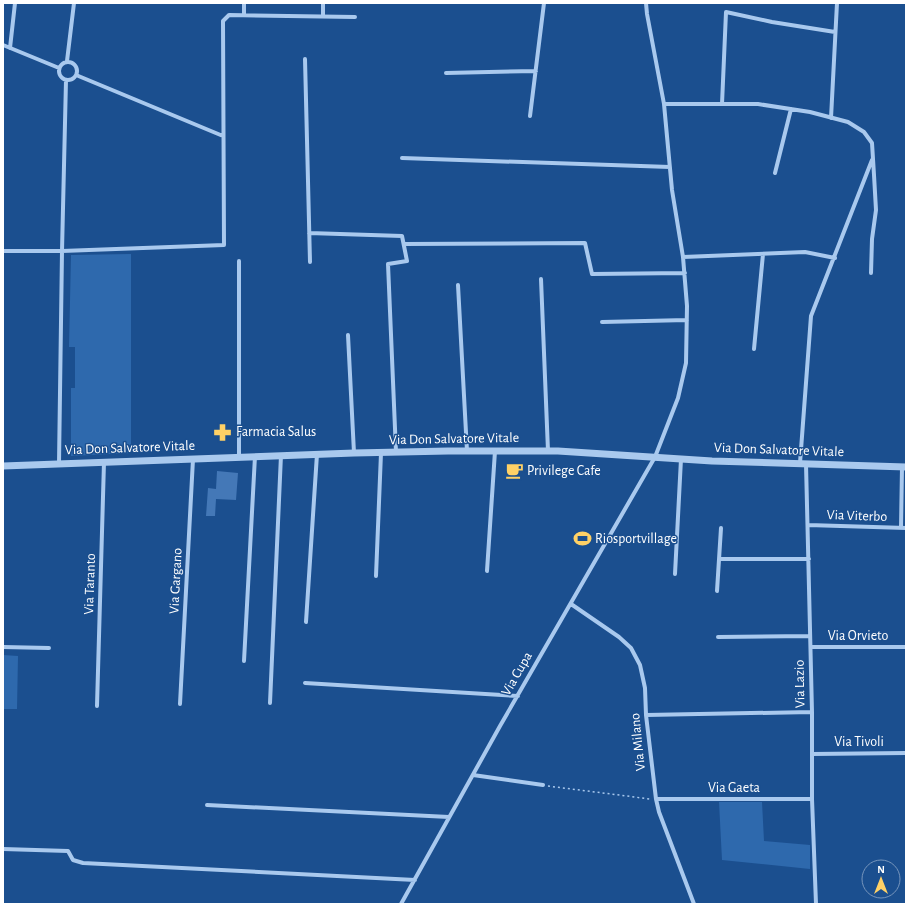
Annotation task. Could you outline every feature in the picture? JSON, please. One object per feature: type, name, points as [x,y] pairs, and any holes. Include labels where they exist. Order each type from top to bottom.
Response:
[{"type":"street","points":[[10,48],[15,3]]},
{"type":"street","points":[[68,62],[74,3]]},
{"type":"street","points":[[244,3],[244,15]]},
{"type":"street","points":[[323,3],[323,16]]},
{"type":"street","points":[[530,116],[544,3]]},
{"type":"street","name":"Via Cupa","points":[[402,904],[449,817],[655,457],[678,398],[686,363],[687,320],[684,257],[672,190],[664,104],[646,3]]},
{"type":"street","points":[[831,118],[837,3]]},
{"type":"street","points":[[722,104],[726,12],[772,22],[835,32]]},
{"type":"street","points":[[3,251],[62,251],[224,245],[223,21],[229,15],[355,17]]},
{"type":"street","points":[[3,45],[59,68]]},
{"type":"street","points":[[305,59],[310,262]]},
{"type":"street","points":[[68,62],[76,65],[77,72],[72,79],[66,80],[59,75],[59,68],[61,64],[68,62]]},
{"type":"street","points":[[446,73],[536,71]]},
{"type":"street","points":[[76,75],[223,136]]},
{"type":"street","points":[[59,464],[66,80]]},
{"type":"street","points":[[664,104],[758,104],[791,109],[848,122],[864,132],[872,143],[876,210],[872,240],[871,273]]},
{"type":"street","points":[[775,173],[791,109]]},
{"type":"street","points":[[402,158],[670,167]]},
{"type":"street","name":"Via Lazio","points":[[816,904],[812,799],[812,712],[808,525],[803,463],[811,316],[873,158]]},
{"type":"street","points":[[309,233],[402,236],[407,260],[388,264],[396,452]]},
{"type":"street","points":[[404,244],[585,243],[592,274],[685,273]]},
{"type":"street","points":[[684,257],[805,252],[835,258]]},
{"type":"street","points":[[754,349],[763,254]]},
{"type":"street","points":[[239,261],[239,457]]},
{"type":"street","points":[[541,279],[548,451]]},
{"type":"street","points":[[458,285],[467,451]]},
{"type":"street","points":[[602,322],[687,320]]},
{"type":"street","points":[[348,335],[354,453]]},
{"type":"street","points":[[487,571],[495,451]]},
{"type":"street","name":"Via Don Salvatore Vitale","points":[[3,466],[317,454],[548,451],[681,459],[904,467]]},
{"type":"street","points":[[376,576],[381,453]]},
{"type":"street","points":[[306,622],[317,454]]},
{"type":"street","points":[[244,661],[255,456]]},
{"type":"street","points":[[270,703],[281,456]]},
{"type":"street","name":"Via Gargano","points":[[180,704],[193,459]]},
{"type":"street","points":[[676,574],[681,459]]},
{"type":"street","name":"Via Taranto","points":[[97,706],[104,462]]},
{"type":"street","points":[[900,528],[904,467]]},
{"type":"street","name":"Via Viterbo","points":[[808,525],[906,528]]},
{"type":"street","points":[[717,591],[721,528]]},
{"type":"street","points":[[719,559],[808,560]]},
{"type":"street","name":"Via Milano","points":[[571,604],[619,637],[631,648],[640,665],[644,678],[646,715],[656,799],[659,812],[694,904]]},
{"type":"street","points":[[718,637],[810,636]]},
{"type":"street","points":[[3,647],[49,648]]},
{"type":"street","name":"Via Orvieto","points":[[811,647],[906,647]]},
{"type":"street","points":[[305,683],[518,696]]},
{"type":"street","points":[[646,715],[812,712]]},
{"type":"street","name":"Via Tivoli","points":[[812,754],[906,753]]},
{"type":"street","points":[[473,775],[543,785]]},
{"type":"street","name":"Via Gaeta","points":[[656,799],[812,799]]},
{"type":"street","points":[[207,805],[449,817]]},
{"type":"street","points":[[3,850],[68,851],[73,860],[83,863],[415,880]]},
{"type":"path","points":[[543,785],[656,799]]},
{"type":"shaded area","points":[[131,254],[131,453],[71,456],[71,388],[75,388],[75,347],[69,347],[71,255]]},
{"type":"shaded area","points":[[3,655],[18,656],[17,709],[3,709]]},
{"type":"shaded area","points":[[719,802],[762,802],[764,841],[810,845],[810,869],[722,860]]},
{"type":"building","points":[[217,471],[238,473],[236,500],[216,499],[215,516],[206,516],[208,488],[216,489]]},
{"type":"place","name":"Farmacia Salus","points":[[223,432]]},
{"type":"place","name":"Privilege Cafe","points":[[514,471]]},
{"type":"place","name":"Riosportvillage","points":[[582,539]]}]
